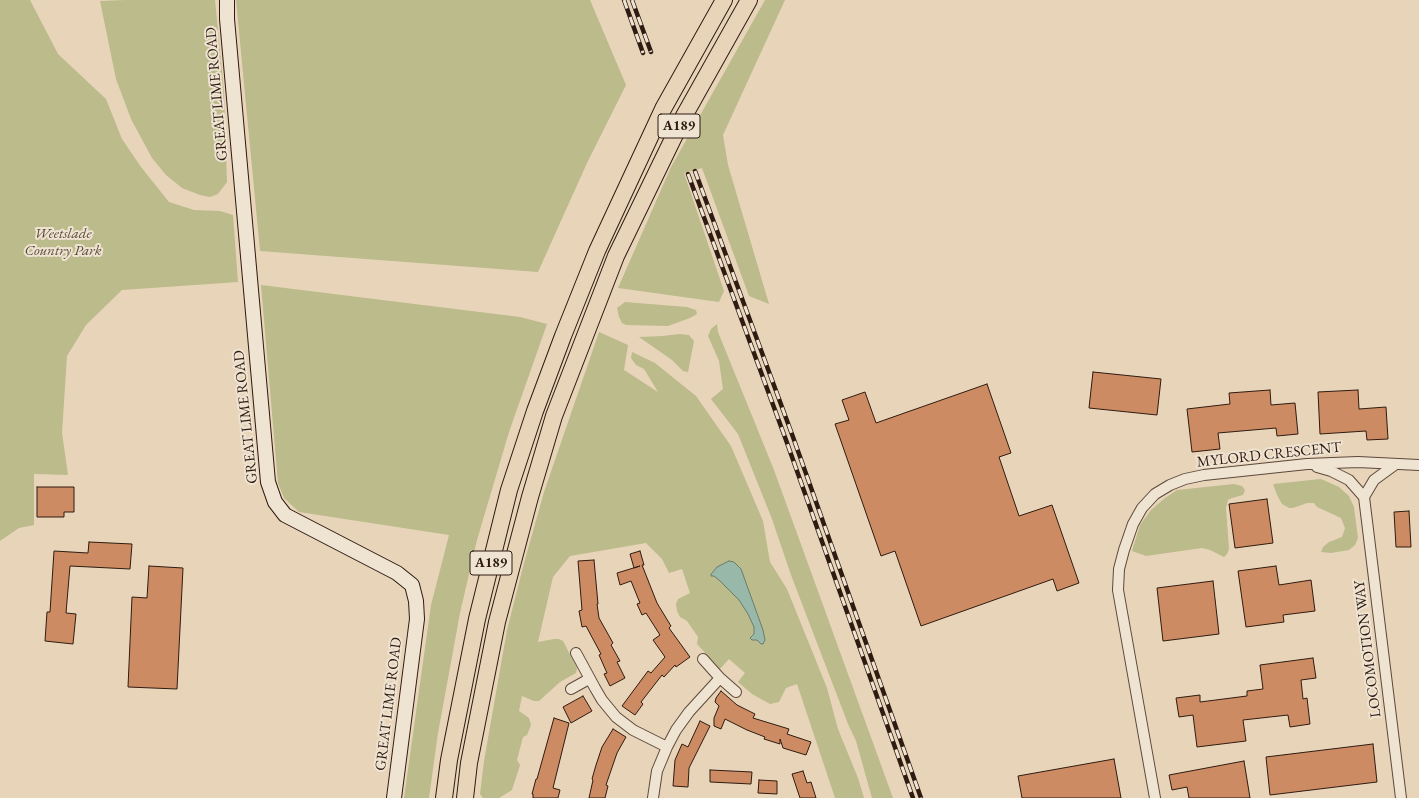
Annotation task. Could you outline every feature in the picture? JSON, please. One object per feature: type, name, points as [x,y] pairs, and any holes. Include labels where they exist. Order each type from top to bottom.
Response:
[{"type":"main road","name":"GREAT LIME ROAD","points":[[227,0],[227,19],[268,482],[275,502],[285,515],[397,573],[412,584],[416,601],[417,619],[394,798]]},
{"type":"main road","name":"A189","points":[[444,798],[449,760],[477,619],[509,490],[535,411],[597,251],[663,109],[724,0]]},
{"type":"main road","name":"A189","points":[[465,798],[469,763],[497,622],[530,497],[554,416],[616,256],[684,116],[749,0]]},
{"type":"street","name":"MYLORD CRESCENT","points":[[1155,798],[1118,590],[1119,569],[1124,550],[1142,508],[1155,494],[1170,485],[1204,475],[1307,464],[1358,462],[1419,465]]},
{"type":"street","points":[[1307,464],[1331,471],[1349,480],[1364,497],[1374,480],[1396,464]]},
{"type":"street","name":"LOCOMOTION WAY","points":[[1364,497],[1401,798]]},
{"type":"street","points":[[576,653],[602,700],[619,720],[633,730],[667,747]]},
{"type":"street","points":[[703,659],[720,678],[736,692]]},
{"type":"street","points":[[571,689],[590,678]]},
{"type":"street","points":[[653,798],[658,770],[667,747],[676,730],[686,716],[720,678]]},
{"type":"green space","name":"Weetslade Country Park","points":[[0,0],[30,0],[58,54],[106,99],[122,139],[141,167],[169,202],[194,210],[220,211],[233,215],[238,282],[122,290],[86,325],[67,356],[62,433],[68,475],[34,474],[34,525],[19,528],[0,541]]},
{"type":"green space","points":[[215,0],[224,92],[227,182],[218,194],[210,197],[200,195],[182,188],[166,175],[152,158],[131,119],[116,79],[100,1]]},
{"type":"green space","points":[[236,0],[590,0],[626,85],[587,163],[538,272],[260,251]]},
{"type":"green space","points":[[765,0],[785,0],[723,135],[728,165],[769,304],[749,296],[702,168],[684,173],[724,291],[719,302],[618,288],[671,167]]},
{"type":"green space","points":[[261,285],[520,317],[547,324],[509,432],[477,540],[460,613],[438,733],[429,798],[404,798],[431,605],[449,535],[299,512],[284,498],[278,483]]},
{"type":"green space","points":[[625,302],[687,307],[696,310],[697,314],[668,326],[626,325],[622,323],[617,308]]},
{"type":"green space","points":[[717,324],[718,332],[774,470],[893,798],[872,798],[856,741],[848,724],[791,575],[772,519],[738,434],[711,399],[723,389],[719,361],[708,336],[711,329]]},
{"type":"green space","points":[[599,332],[628,345],[624,370],[658,392],[644,369],[636,365],[631,358],[632,352],[655,363],[696,396],[731,446],[763,521],[770,562],[787,589],[827,688],[838,729],[858,778],[864,798],[835,798],[797,684],[786,688],[779,702],[770,704],[752,694],[738,682],[745,673],[729,659],[720,669],[697,644],[698,637],[687,621],[680,617],[677,611],[676,604],[678,599],[690,593],[682,569],[669,573],[662,559],[646,543],[570,556],[553,577],[538,642],[554,639],[563,641],[577,668],[576,673],[560,682],[539,701],[534,701],[522,696],[519,711],[529,718],[531,725],[527,735],[523,737],[517,760],[520,765],[512,790],[499,798],[483,798],[480,794],[484,761],[507,630],[524,563],[544,492]]},
{"type":"green space","points":[[679,334],[689,335],[694,341],[688,372],[683,371],[672,360],[639,337],[663,336]]},
{"type":"green space","points":[[1321,479],[1339,487],[1349,496],[1354,507],[1358,538],[1355,545],[1349,550],[1331,553],[1321,552],[1323,547],[1329,542],[1342,537],[1345,528],[1341,518],[1317,507],[1314,503],[1307,503],[1289,508],[1282,504],[1273,484]]},
{"type":"green space","points":[[1234,484],[1242,486],[1245,490],[1243,495],[1228,500],[1226,508],[1229,549],[1224,557],[1202,548],[1146,556],[1132,551],[1140,525],[1151,510],[1177,490]]},
{"type":"shaded area","points":[[729,561],[734,562],[741,569],[763,630],[765,640],[763,644],[750,638],[754,634],[754,627],[739,600],[720,581],[714,576],[711,576],[717,567]]},
{"type":"building","points":[[1093,372],[1161,379],[1157,415],[1089,408]]},
{"type":"building","points":[[987,384],[1011,453],[999,457],[1019,516],[1052,505],[1079,583],[1057,591],[1053,579],[921,626],[895,551],[881,556],[835,424],[849,420],[842,400],[865,392],[876,423]]},
{"type":"building","points":[[1270,390],[1271,405],[1295,403],[1298,434],[1277,436],[1276,428],[1218,433],[1220,449],[1192,452],[1187,409],[1230,404],[1229,393]]},
{"type":"building","points":[[1358,390],[1359,409],[1386,407],[1388,439],[1367,440],[1366,431],[1320,434],[1318,392]]},
{"type":"building","points":[[37,487],[74,487],[74,512],[64,512],[64,517],[37,517]]},
{"type":"building","points":[[1267,499],[1273,543],[1235,548],[1229,504]]},
{"type":"building","points":[[1409,511],[1411,547],[1396,547],[1394,512]]},
{"type":"building","points":[[89,542],[132,544],[130,569],[70,566],[66,613],[76,614],[73,644],[45,641],[47,612],[50,612],[54,551],[88,553]]},
{"type":"building","points":[[640,551],[644,565],[642,565],[657,603],[671,626],[669,628],[690,657],[676,667],[675,665],[664,677],[662,675],[641,702],[643,704],[635,715],[622,706],[648,671],[651,673],[665,657],[653,640],[660,635],[646,613],[642,615],[637,604],[640,603],[631,581],[620,585],[617,573],[634,568],[630,554]]},
{"type":"building","points":[[594,560],[599,618],[613,643],[611,645],[620,661],[617,662],[625,678],[610,686],[604,674],[607,673],[599,655],[601,654],[586,626],[582,627],[579,611],[582,610],[578,561]]},
{"type":"building","points":[[149,566],[183,568],[177,689],[128,687],[132,597],[147,598]]},
{"type":"building","points":[[1276,566],[1279,585],[1311,580],[1315,611],[1283,615],[1284,622],[1246,627],[1238,571]]},
{"type":"building","points":[[1213,581],[1219,634],[1163,641],[1157,588]]},
{"type":"building","points":[[1313,658],[1316,678],[1301,680],[1303,699],[1307,698],[1310,724],[1290,727],[1288,715],[1243,720],[1246,741],[1197,747],[1193,715],[1179,717],[1176,698],[1200,695],[1200,702],[1247,696],[1247,691],[1263,689],[1260,665]]},
{"type":"building","points":[[721,691],[737,705],[755,714],[753,718],[789,729],[787,734],[811,742],[806,755],[783,748],[780,739],[780,744],[764,739],[765,737],[725,719],[721,729],[714,726],[714,718],[719,706],[715,702]]},
{"type":"building","points":[[583,696],[592,711],[571,723],[563,707]]},
{"type":"building","points":[[554,718],[569,723],[553,788],[560,790],[558,798],[533,798],[532,794]]},
{"type":"building","points":[[700,721],[710,726],[689,768],[688,787],[673,786],[675,760],[682,744],[688,747]]},
{"type":"building","points":[[613,729],[626,737],[617,753],[606,785],[608,786],[605,798],[589,798],[592,779],[602,747]]},
{"type":"building","points":[[1373,744],[1377,782],[1270,795],[1266,757]]},
{"type":"building","points":[[1114,759],[1121,798],[1022,798],[1018,776]]},
{"type":"building","points":[[1244,761],[1250,798],[1189,798],[1187,787],[1172,790],[1169,775]]},
{"type":"building","points":[[710,770],[752,772],[751,784],[710,782]]},
{"type":"building","points":[[803,771],[807,783],[811,782],[816,798],[800,798],[792,774]]},
{"type":"building","points":[[759,780],[777,781],[777,794],[758,793]]},
{"type":"railway","points":[[624,0],[643,53]]},
{"type":"railway","points":[[632,0],[651,52]]},
{"type":"railway","points":[[695,171],[793,437],[921,798]]},
{"type":"railway","points":[[688,174],[786,440],[913,798]]}]
